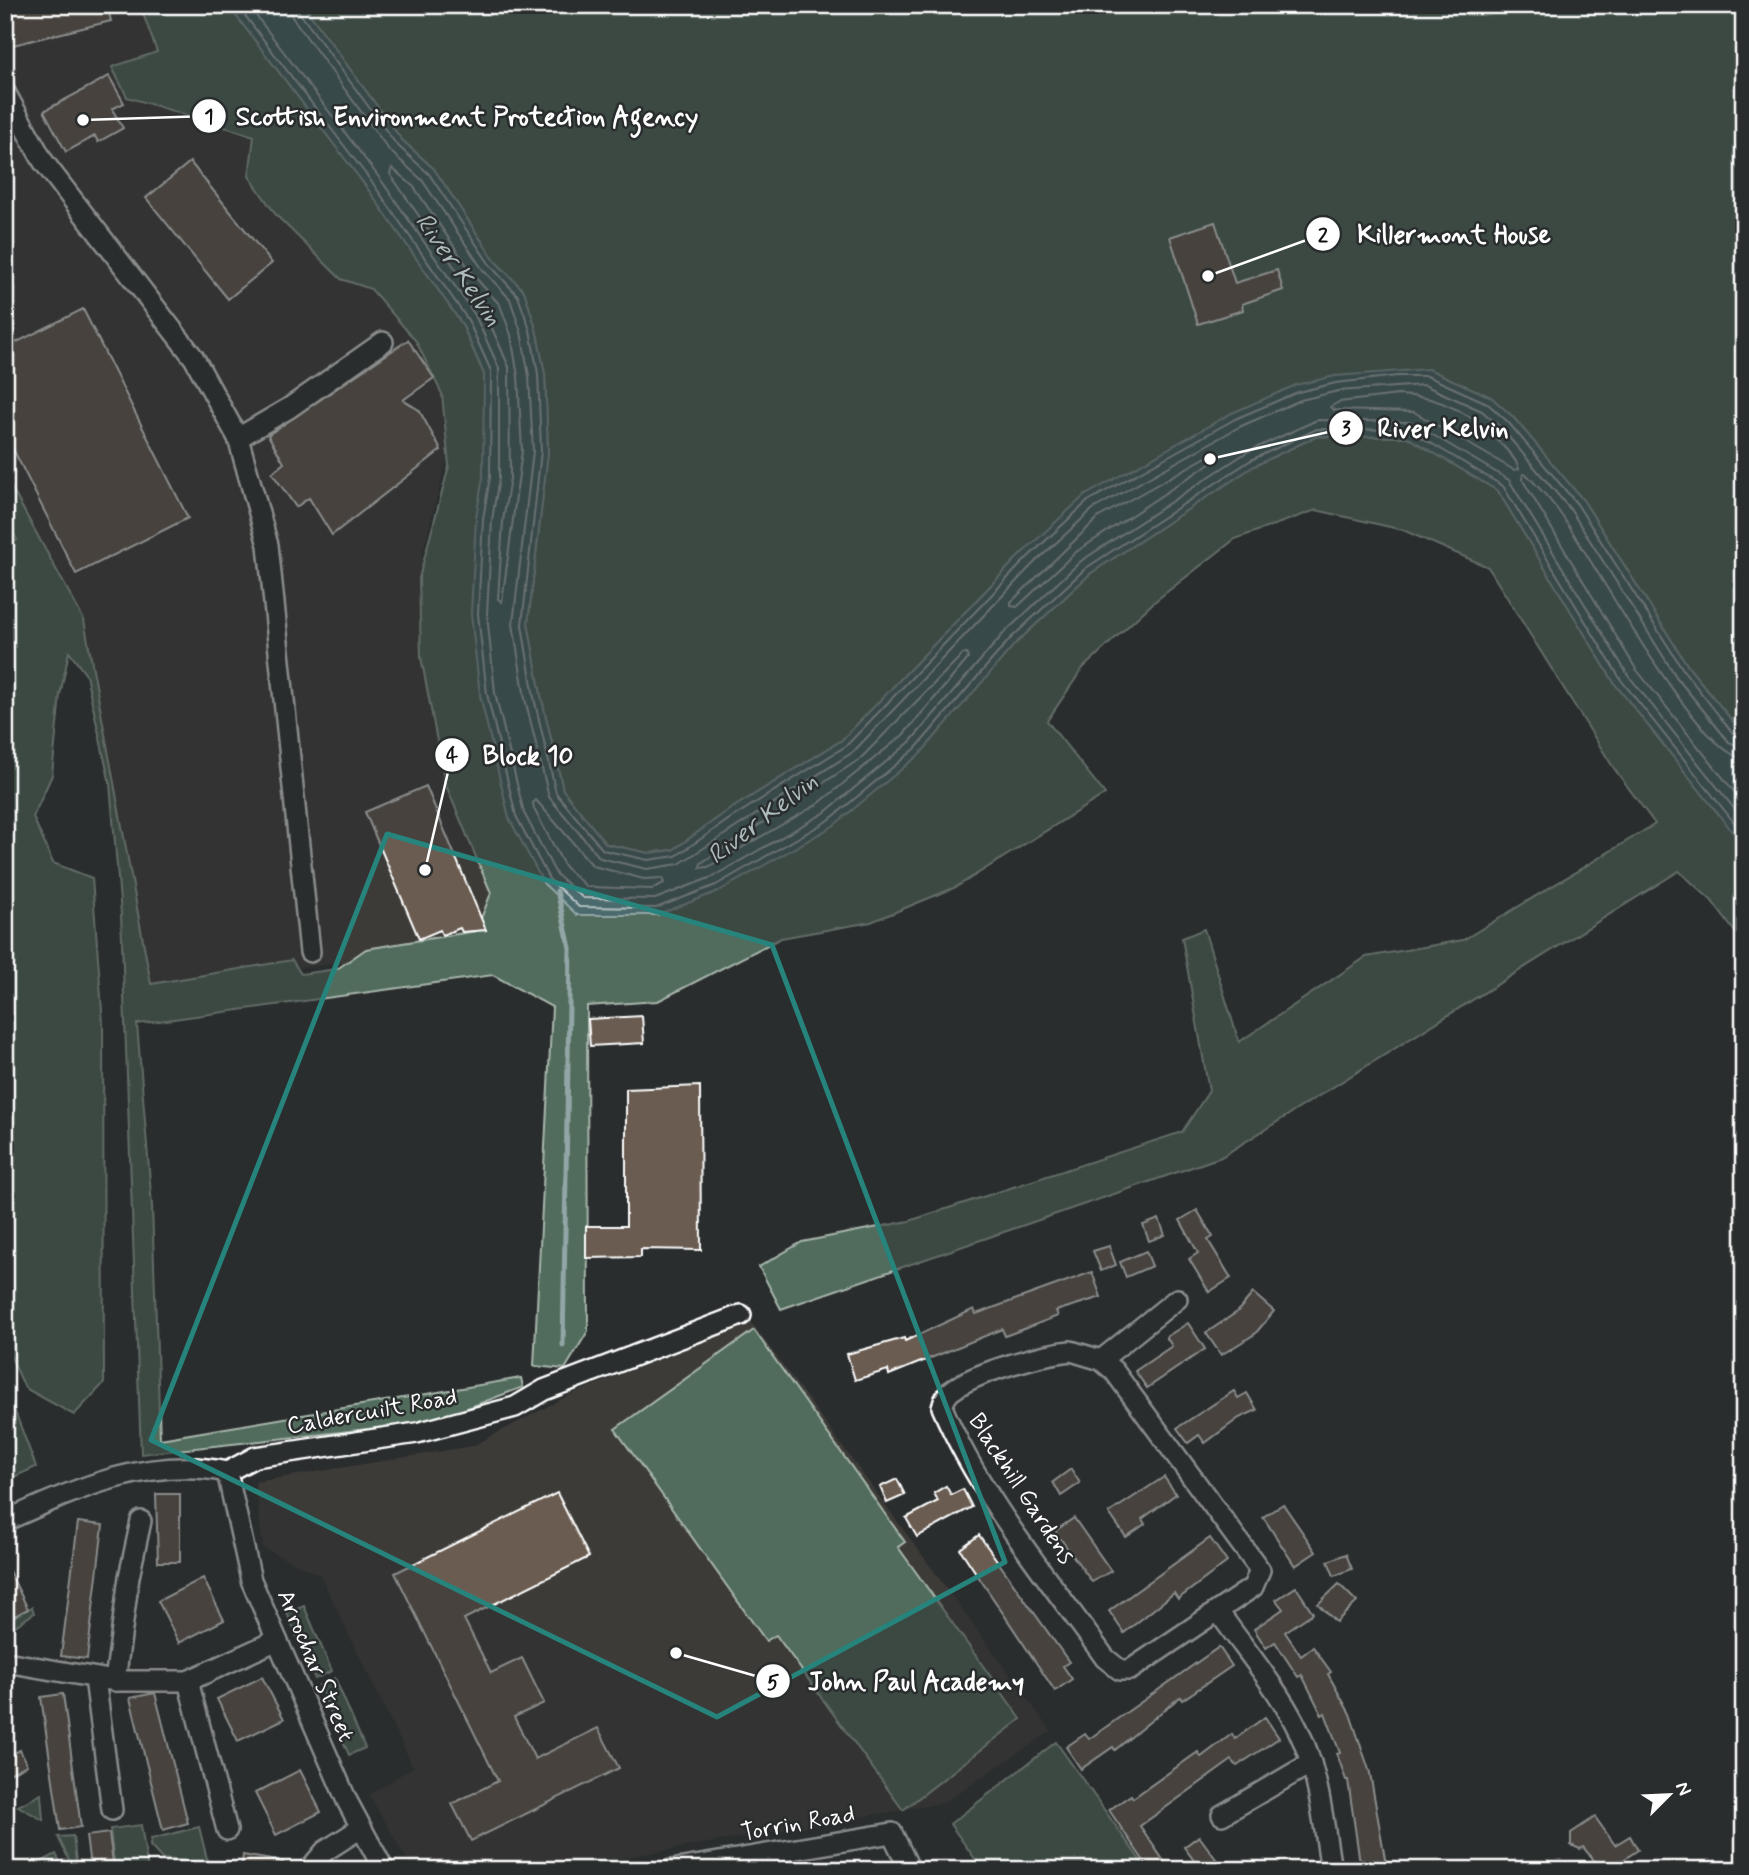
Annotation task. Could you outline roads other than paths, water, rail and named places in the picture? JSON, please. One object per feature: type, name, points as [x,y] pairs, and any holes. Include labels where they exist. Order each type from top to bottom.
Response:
[{"type":"street","points":[[5,92],[43,161],[194,358],[238,438],[268,545],[310,952]]},
{"type":"street","points":[[238,438],[289,408],[383,342]]},
{"type":"street","points":[[1101,1360],[1177,1299]]},
{"type":"street","name":"Caldercuilt Road","points":[[227,1472],[255,1457],[417,1433],[515,1407],[544,1390],[741,1315]]},
{"type":"street","name":"Blackhill Gardens","points":[[1071,1351],[1101,1360],[1114,1371],[1140,1404],[1257,1562],[1259,1578],[1253,1587],[1218,1611],[1141,1665],[1130,1670],[1120,1670],[1112,1665],[996,1504],[952,1431],[942,1407],[953,1389],[1034,1357],[1071,1351]]},
{"type":"street","points":[[5,1521],[69,1492],[134,1473],[164,1467],[204,1467],[227,1472]]},
{"type":"street","name":"Arrochar Street","points":[[227,1472],[251,1580],[361,1828],[384,1870]]},
{"type":"street","points":[[115,1681],[141,1521]]},
{"type":"street","points":[[1218,1611],[1289,1714],[1311,1763],[1331,1870]]},
{"type":"street","points":[[5,1667],[12,1664],[115,1681],[188,1681],[277,1640]]},
{"type":"street","points":[[95,1678],[112,1810]]},
{"type":"street","points":[[188,1681],[227,1830]]},
{"type":"street","points":[[1222,1815],[1311,1763]]},
{"type":"street","points":[[309,1870],[325,1851],[361,1828]]},
{"type":"street","name":"Torrin Road","points":[[671,1870],[788,1861],[892,1833],[910,1870]]},
{"type":"water","name":"River Kelvin","points":[[228,5],[303,5],[402,140],[434,169],[495,261],[524,291],[536,329],[545,374],[548,452],[528,623],[541,696],[563,790],[606,844],[649,853],[673,850],[726,812],[842,740],[1021,554],[1084,496],[1232,413],[1296,385],[1335,376],[1428,369],[1491,397],[1513,417],[1583,500],[1689,668],[1744,735],[1744,846],[1615,684],[1498,491],[1407,437],[1317,436],[1254,466],[1091,573],[1015,644],[921,753],[833,826],[719,891],[657,915],[577,915],[544,884],[509,818],[480,695],[471,614],[476,518],[483,477],[484,374],[462,324],[368,189]]},
{"type":"waterway","points":[[557,891],[570,948],[563,1345]]},
{"type":"place","name":"Scottish Environment Protection Agency","points":[[83,120]]},
{"type":"place","name":"Killermont House","points":[[1208,276]]},
{"type":"place","name":"River Kelvin","points":[[1210,459]]},
{"type":"place","name":"Block 10","points":[[425,870]]},
{"type":"place","name":"John Paul Academy","points":[[676,1653]]}]
